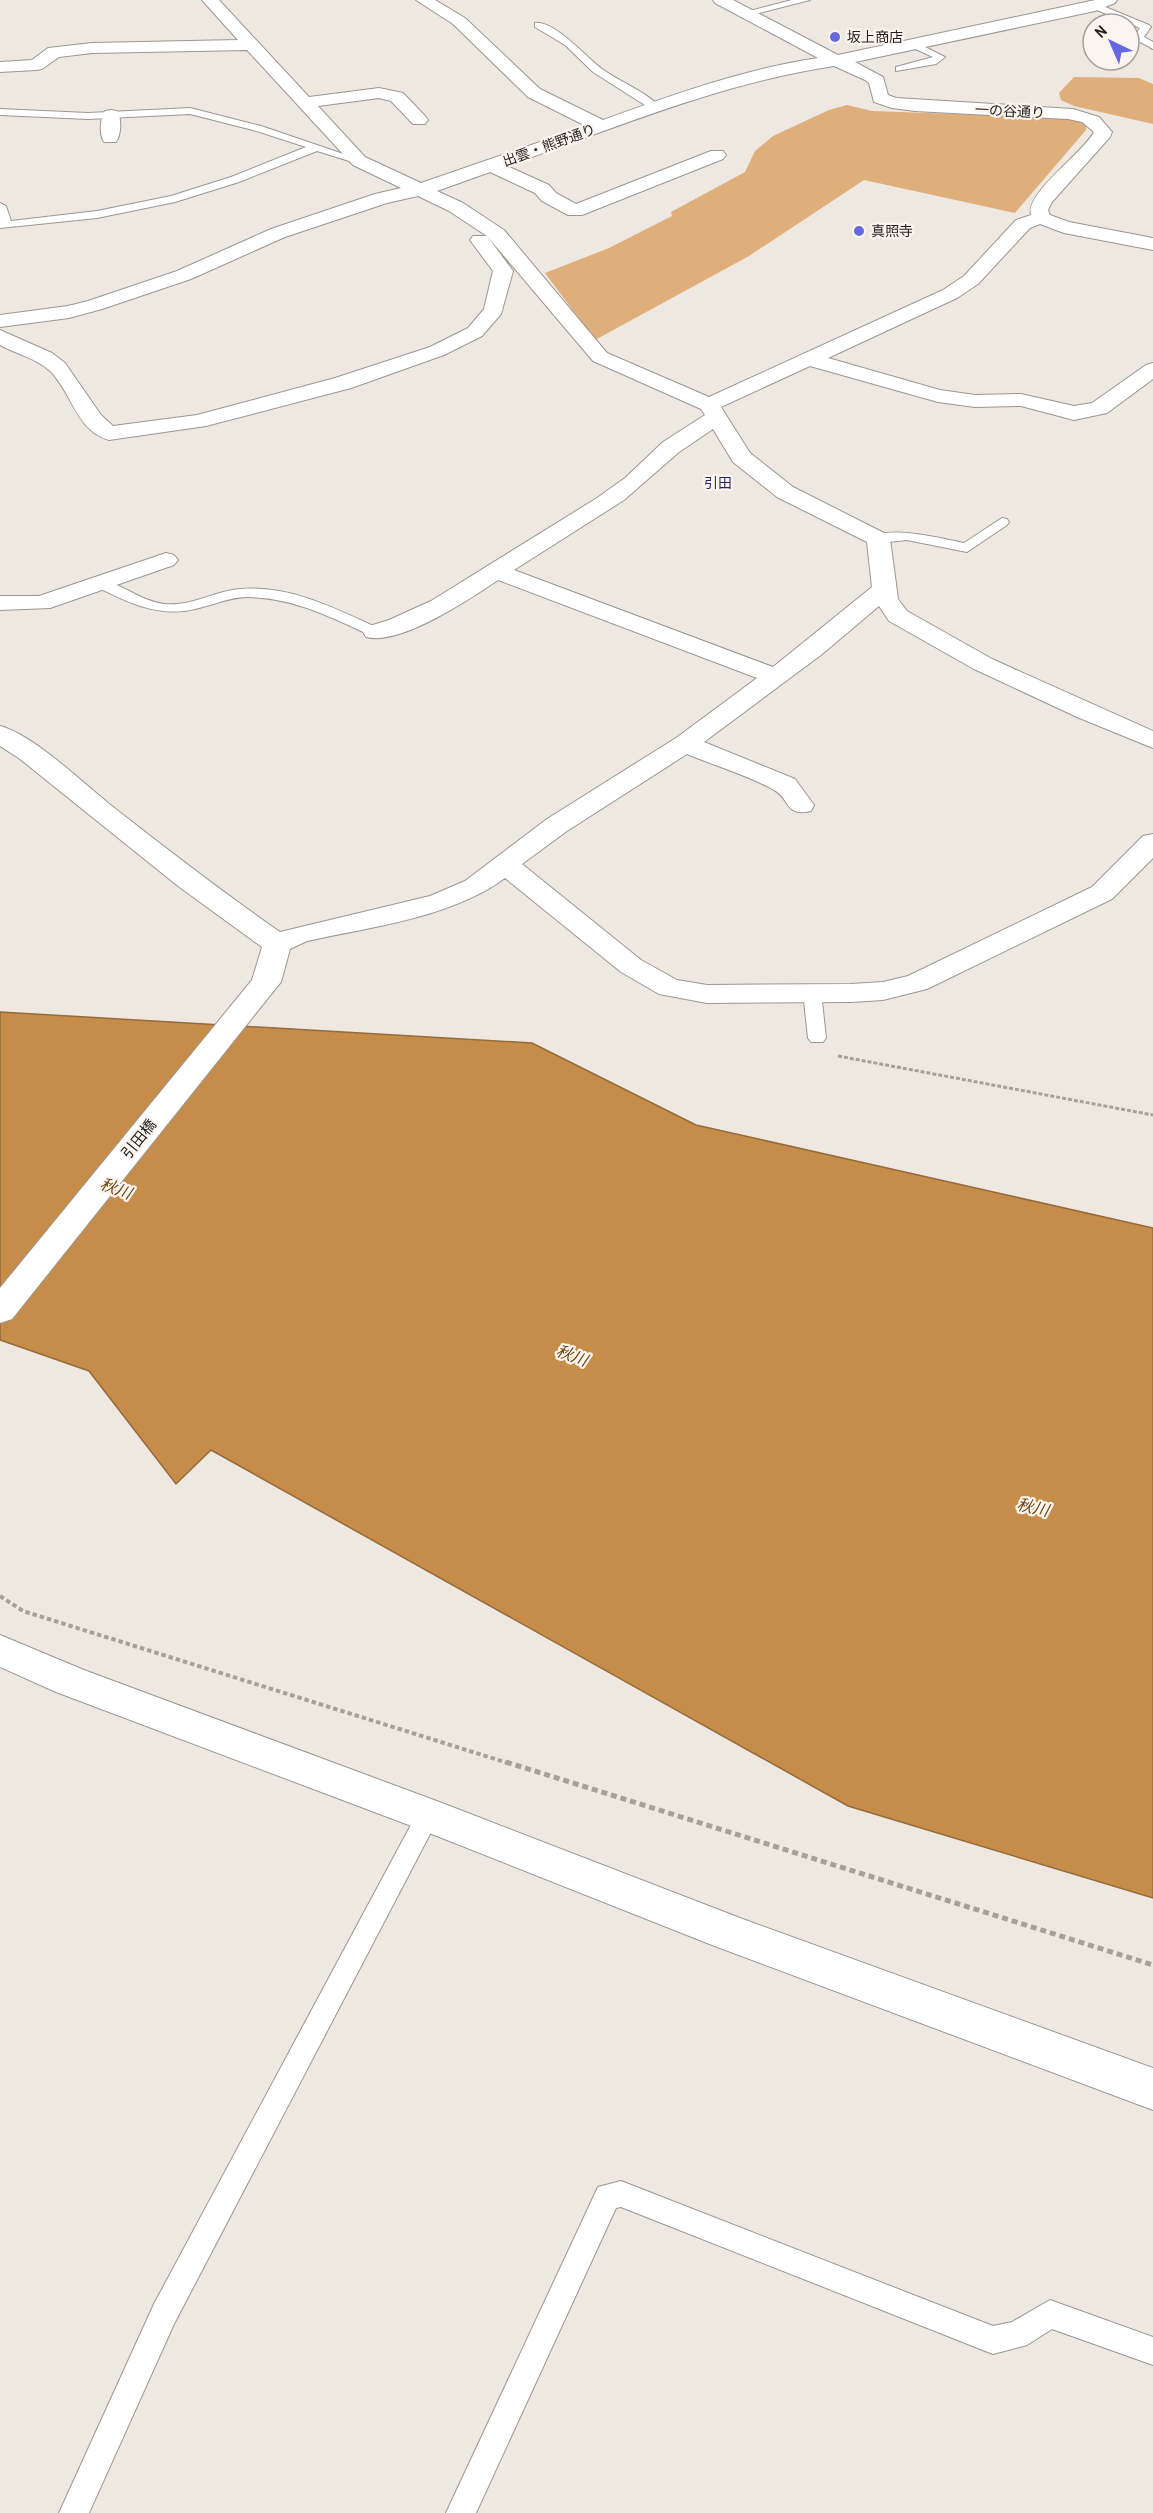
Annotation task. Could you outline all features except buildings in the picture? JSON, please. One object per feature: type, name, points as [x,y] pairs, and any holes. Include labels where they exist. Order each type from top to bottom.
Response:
[{"type":"street","points":[[210,0],[359,161],[456,207],[497,234],[600,357],[713,411],[741,457],[785,492],[878,539],[886,599],[898,616],[955,648],[1086,712],[1153,740]]},
{"type":"street","points":[[423,0],[459,21],[534,93],[601,126]]},
{"type":"street","name":"一の谷通り","points":[[721,0],[871,76],[877,81],[880,98],[892,103],[1068,114],[1084,117],[1099,124],[1103,132],[1101,137],[1043,200],[1039,210],[1041,218]]},
{"type":"street","points":[[1020,2],[1051,15]]},
{"type":"street","name":"出雲・熊野通り","points":[[0,321],[51,315],[95,305],[184,275],[278,233],[382,198],[419,190],[655,107],[750,78],[835,59],[915,45],[1102,3]]},
{"type":"street","points":[[84,29],[92,48]]},
{"type":"street","points":[[0,67],[36,65],[54,52],[92,48],[250,45]]},
{"type":"street","points":[[304,103],[379,93],[398,97],[419,120]]},
{"type":"street","points":[[110,138],[111,115]]},
{"type":"street","points":[[491,166],[542,189],[549,196],[575,211],[717,155]]},
{"type":"street","points":[[375,632],[402,626],[438,609],[498,572],[538,543],[599,507],[627,487],[713,411],[811,360],[950,294],[971,280],[1023,224],[1041,218],[1064,227],[1153,244]]},
{"type":"street","points":[[0,336],[10,344],[58,366],[98,427],[109,433],[198,422],[343,383],[437,351],[475,332],[494,310],[503,271],[470,227],[476,220]]},
{"type":"street","points":[[811,360],[946,398],[975,401],[1022,400],[1074,413],[1099,408],[1153,369]]},
{"type":"street","points":[[0,603],[41,603],[166,560]]},
{"type":"street","points":[[498,572],[716,652],[776,677]]},
{"type":"street","points":[[0,734],[29,753],[188,880],[277,944],[297,935],[320,929],[439,902],[475,887],[557,825],[685,744],[776,677],[884,590]]},
{"type":"street","points":[[685,744],[786,785],[801,805]]},
{"type":"street","points":[[506,865],[631,966],[669,988],[707,994],[883,991],[916,983],[1102,893],[1153,842]]},
{"type":"street","name":"引田橋","points":[[0,1311],[266,982],[277,944]]},
{"type":"street","points":[[0,1650],[70,1681],[428,1815],[727,1932],[1153,2090]]},
{"type":"lane","points":[[747,13],[805,0]]},
{"type":"lane","points":[[1102,3],[1146,27],[1138,38],[1153,46]]},
{"type":"lane","points":[[538,25],[568,43],[597,70],[655,107]]},
{"type":"lane","points":[[900,69],[940,57],[915,45]]},
{"type":"lane","points":[[0,112],[111,115],[190,111],[257,128],[359,161]]},
{"type":"lane","points":[[0,206],[3,224],[99,215],[157,204],[241,177],[314,148]]},
{"type":"lane","points":[[878,539],[907,536],[967,548],[1002,522]]},
{"type":"lane","points":[[100,583],[149,606],[172,609],[184,608],[231,594],[247,593],[292,598],[305,601],[375,632]]},
{"type":"lane","points":[[812,992],[817,1038]]},
{"type":"lane","points":[[74,2513],[164,2314],[428,1815]]},
{"type":"lane","points":[[461,2513],[608,2196],[621,2194],[993,2340],[1017,2335],[1050,2314],[1153,2351]]},
{"type":"path","points":[[817,1038],[839,1056],[1153,1115]]},
{"type":"path","points":[[0,1596],[23,1611],[1153,1965]]},
{"type":"shaded area","points":[[1074,77],[1139,78],[1153,84],[1153,124],[1074,106],[1061,100],[1059,93]]},
{"type":"shaded area","points":[[847,105],[872,111],[1066,118],[1081,121],[1086,125],[1086,130],[1015,213],[864,180],[749,256],[595,340],[545,273],[609,248],[672,216],[671,212],[745,172],[755,151],[773,136],[829,110]]},
{"type":"water","name":"秋川","points":[[0,1012],[532,1043],[696,1125],[1153,1228],[1153,1898],[848,1806],[211,1450],[176,1484],[89,1371],[0,1340]]},
{"type":"place","name":"坂上商店","points":[[835,37]]},
{"type":"place","name":"真照寺","points":[[859,231]]},
{"type":"district","name":"引田","points":[[718,483]]}]
